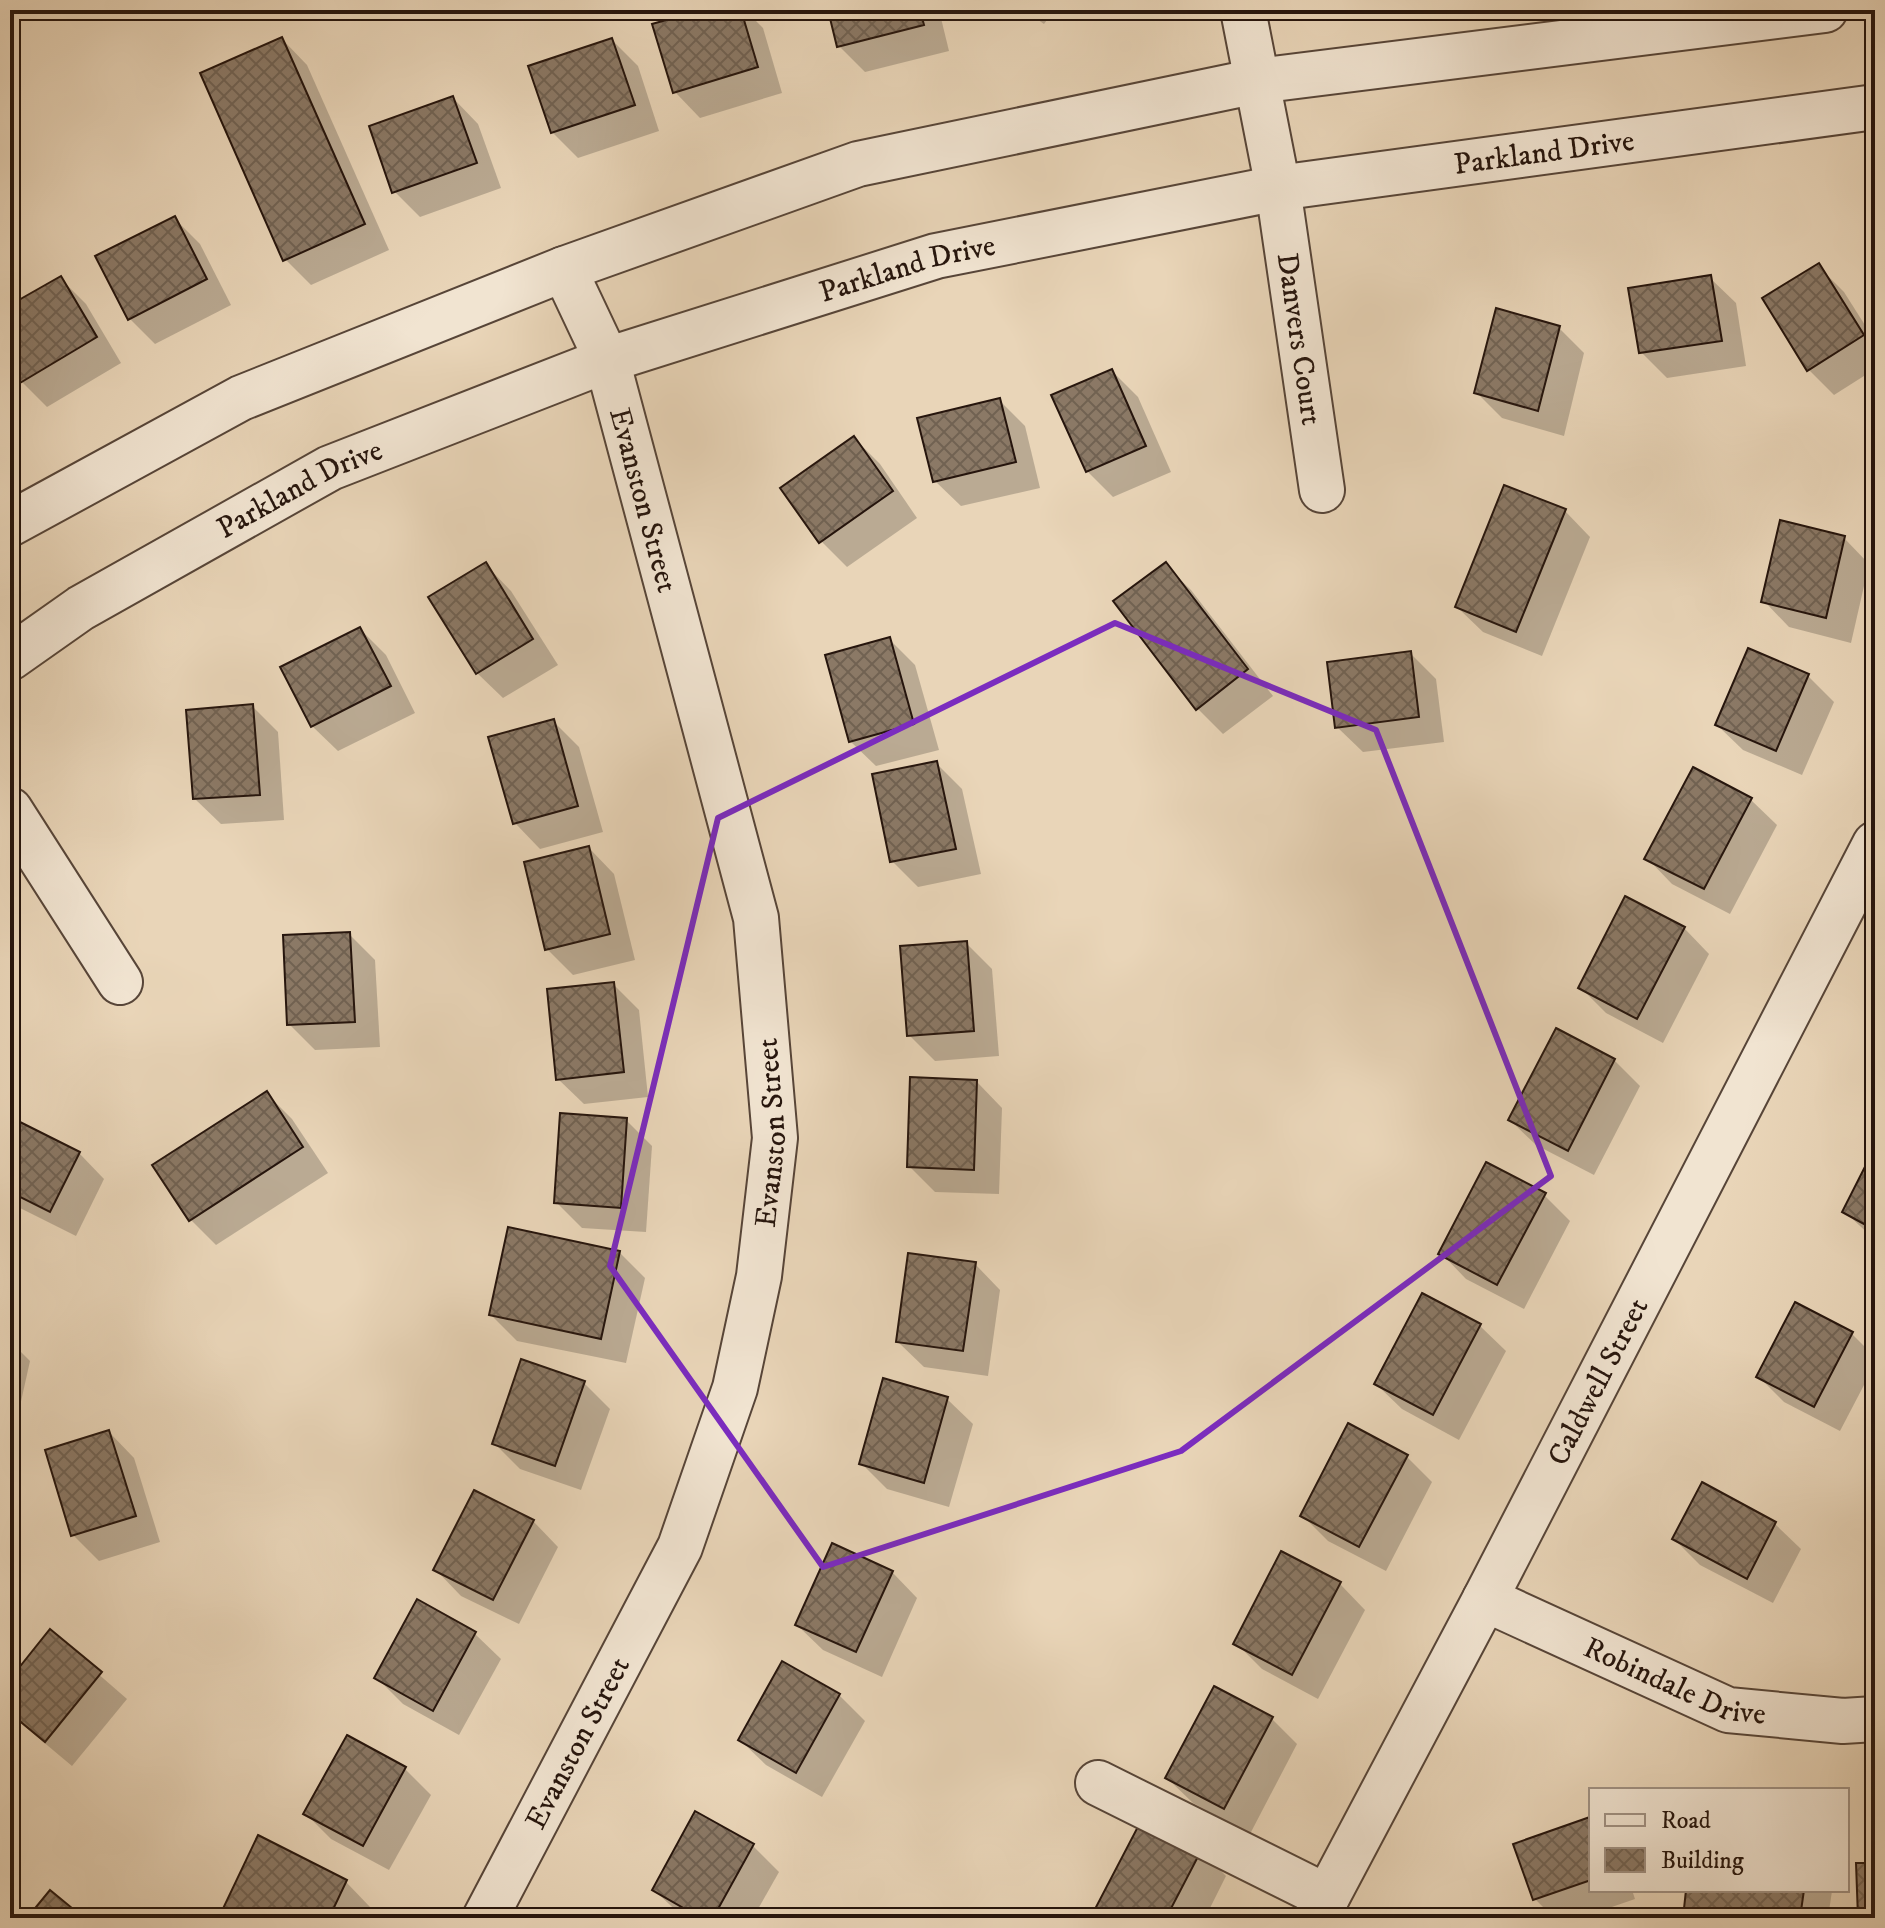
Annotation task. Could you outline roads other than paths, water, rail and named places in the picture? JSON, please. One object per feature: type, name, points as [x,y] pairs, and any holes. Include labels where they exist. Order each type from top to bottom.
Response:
[{"type":"street","name":"Danvers Court","points":[[1243,10],[1278,188],[1322,490]]},
{"type":"street","points":[[10,524],[241,398],[564,269],[858,164],[1257,81],[1825,10]]},
{"type":"street","name":"Parkland Drive","points":[[10,658],[81,608],[330,468],[607,360],[936,256],[1278,188],[1875,107]]},
{"type":"street","name":"Evanston Street","points":[[485,1918],[680,1547],[735,1388],[759,1276],[775,1138],[756,918],[607,360],[564,269]]},
{"type":"street","points":[[10,810],[120,982]]},
{"type":"street","name":"Caldwell Street","points":[[1321,1908],[1485,1599],[1875,844]]},
{"type":"street","name":"Robindale Drive","points":[[1485,1599],[1728,1710],[1843,1721],[1875,1719]]},
{"type":"street","points":[[1098,1783],[1321,1908]]}]
